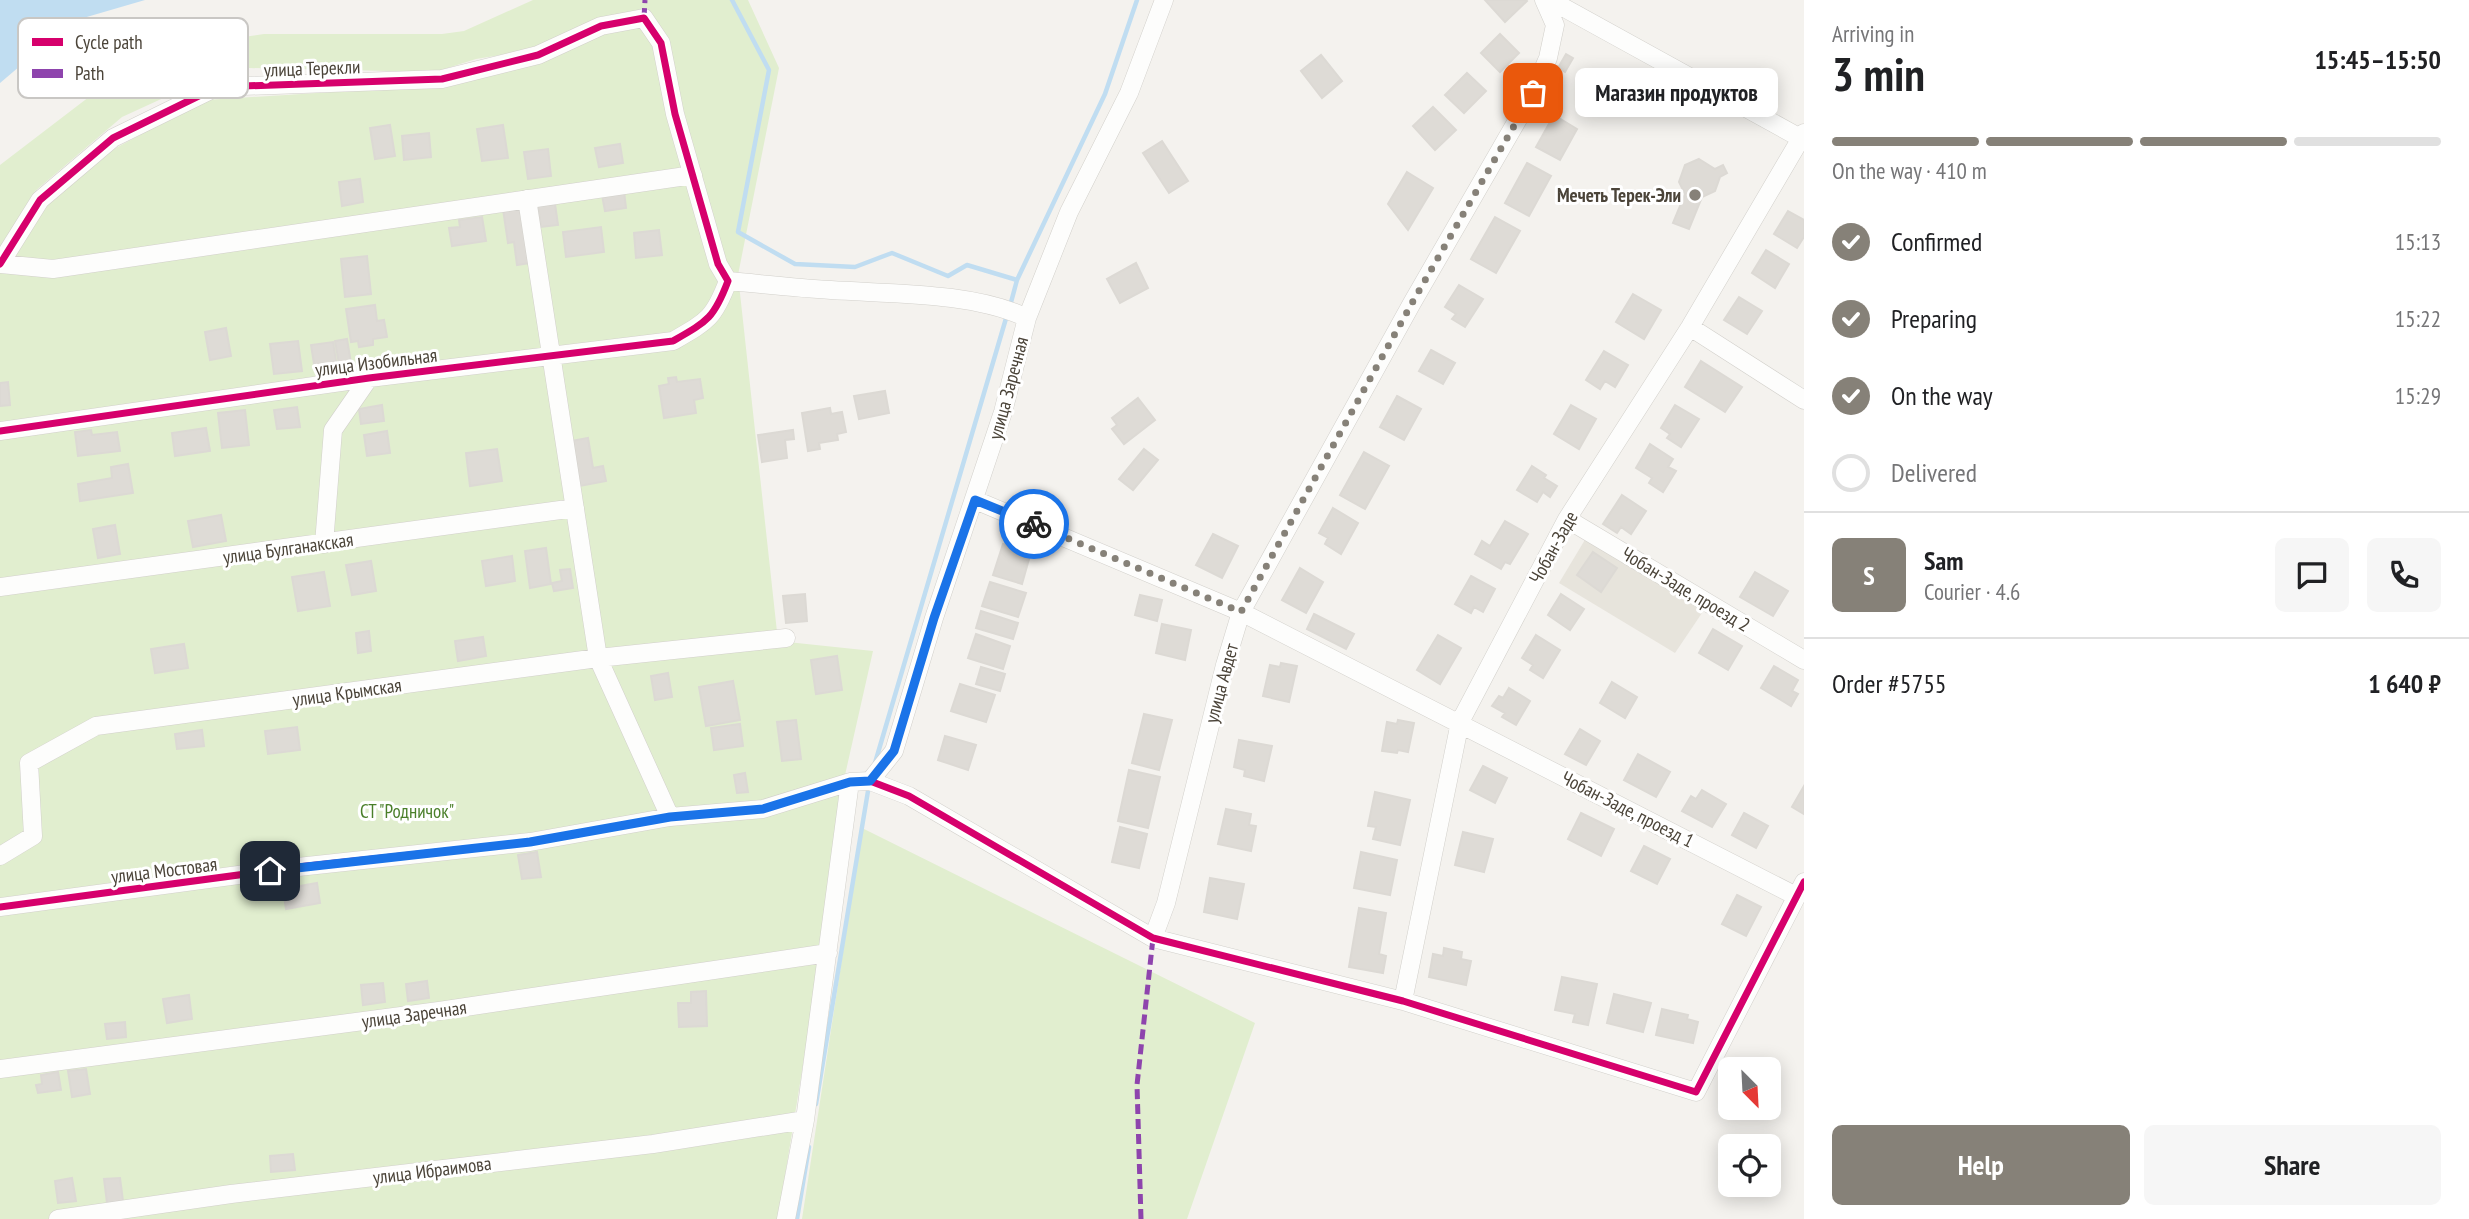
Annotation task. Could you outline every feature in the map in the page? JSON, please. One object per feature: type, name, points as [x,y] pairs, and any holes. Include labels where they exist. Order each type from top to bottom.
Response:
[{"type":"street","name":"улица Заречная","points":[[870,781],[894,751],[934,618],[1003,412],[1027,318],[1069,212],[1129,93],[1164,0]]},
{"type":"street","name":"улица Авдет","points":[[1153,938],[1166,903],[1241,612],[1412,303],[1533,93],[1548,58],[1555,25],[1544,0]]},
{"type":"street","points":[[1550,0],[1803,137]]},
{"type":"street","name":"улица Терекли","points":[[248,86],[442,79],[538,55],[601,26],[644,18],[661,43],[675,114],[693,175]]},
{"type":"street","name":"улица Терекли","points":[[0,264],[40,200],[113,138],[195,98]]},
{"type":"street","name":"Чобан-Заде","points":[[1403,1002],[1461,722],[1567,519],[1690,327],[1803,137]]},
{"type":"street","points":[[0,264],[53,269],[693,175],[718,264],[728,281],[928,296],[1009,309],[1027,318]]},
{"type":"street","points":[[527,200],[598,658],[670,817]]},
{"type":"street","name":"улица Изобильная","points":[[0,431],[87,416],[369,378],[673,341],[697,328],[717,310],[728,281]]},
{"type":"street","points":[[1690,327],[1804,400]]},
{"type":"street","points":[[324,544],[334,430],[369,378]]},
{"type":"street","name":"Чобан-Заде, проезд 1","points":[[975,500],[1241,612],[1800,889]]},
{"type":"street","name":"улица Булганакская","points":[[0,587],[575,508]]},
{"type":"street","name":"Чобан-Заде, проезд 2","points":[[1567,519],[1804,660]]},
{"type":"street","name":"улица Крымская","points":[[0,856],[33,836],[29,763],[96,726],[598,658],[786,638]]},
{"type":"street","points":[[870,781],[909,796],[1153,938],[1403,1002],[1696,1092],[1800,889]]},
{"type":"street","name":"улица Мостовая","points":[[0,907],[298,867],[530,842],[670,817],[763,809],[850,782],[870,781]]},
{"type":"street","points":[[786,1219],[805,1120],[850,782]]},
{"type":"street","name":"улица Заречная","points":[[0,1069],[439,1011],[828,953]]},
{"type":"street","name":"улица Ибраимова","points":[[58,1219],[244,1192],[653,1144],[805,1120]]},
{"type":"shaded area","points":[[1586,538],[1704,610],[1675,653],[1559,583]]},
{"type":"green space","name":"СТ \"Родничок\"","points":[[533,0],[748,0],[779,68],[738,275],[778,641],[873,651],[843,784],[821,954],[778,1219],[0,1219],[0,165],[88,98],[163,98],[122,117],[34,192],[205,100],[460,84],[532,50],[476,59],[435,72],[248,68],[248,36],[442,34],[464,31]]},
{"type":"green space","points":[[862,828],[1255,1023],[1187,1219],[802,1219]]},
{"type":"water","points":[[0,0],[145,0],[83,18],[18,18],[18,68],[0,83]]},
{"type":"building","points":[[1485,0],[1526,0],[1527,1],[1505,22]]},
{"type":"building","points":[[1500,34],[1519,53],[1500,72],[1481,53]]},
{"type":"building","points":[[1566,54],[1573,58],[1565,72],[1558,68]]},
{"type":"building","points":[[1321,55],[1342,81],[1322,98],[1301,71]]},
{"type":"building","points":[[1467,73],[1486,91],[1464,113],[1445,95]]},
{"type":"building","points":[[1433,107],[1456,130],[1435,150],[1413,126]]},
{"type":"building","points":[[1554,115],[1577,129],[1560,160],[1536,147]]},
{"type":"building","points":[[390,125],[395,156],[375,159],[370,128]]},
{"type":"building","points":[[503,125],[508,158],[482,161],[477,129]]},
{"type":"building","points":[[429,133],[431,157],[404,160],[402,136]]},
{"type":"building","points":[[1162,141],[1188,181],[1169,193],[1143,153]]},
{"type":"building","points":[[620,144],[623,163],[599,167],[595,148]]},
{"type":"building","points":[[548,149],[551,176],[528,179],[524,152]]},
{"type":"building","name":"Мечеть Терек-Эли","points":[[1699,159],[1715,169],[1723,165],[1727,173],[1720,177],[1715,191],[1702,197],[1689,229],[1673,223],[1685,194],[1679,182],[1685,165]]},
{"type":"building","points":[[1527,163],[1551,176],[1529,216],[1505,203]]},
{"type":"building","points":[[1407,172],[1433,188],[1408,230],[1388,204]]},
{"type":"building","points":[[360,179],[363,202],[342,206],[339,182]]},
{"type":"building","points":[[624,191],[626,208],[605,211],[602,195]]},
{"type":"building","points":[[555,204],[558,225],[541,227],[538,206]]},
{"type":"building","points":[[521,206],[530,263],[517,265],[514,242],[508,243],[503,209]]},
{"type":"building","points":[[1788,211],[1804,220],[1804,237],[1797,248],[1774,234]]},
{"type":"building","points":[[482,217],[486,241],[452,246],[449,228],[460,227],[459,220]]},
{"type":"building","points":[[1495,217],[1520,231],[1496,273],[1471,259]]},
{"type":"building","points":[[601,227],[604,252],[566,257],[563,232]]},
{"type":"building","points":[[659,230],[662,255],[636,258],[634,233]]},
{"type":"building","points":[[1766,250],[1789,264],[1775,288],[1752,273]]},
{"type":"building","points":[[367,256],[371,294],[345,297],[341,259]]},
{"type":"building","points":[[1136,263],[1148,288],[1120,303],[1107,279]]},
{"type":"building","points":[[1459,285],[1483,299],[1465,327],[1452,319],[1456,314],[1445,307]]},
{"type":"building","points":[[1633,294],[1661,310],[1644,339],[1616,322]]},
{"type":"building","points":[[1739,297],[1762,311],[1747,334],[1724,320]]},
{"type":"building","points":[[375,305],[377,321],[384,320],[387,337],[373,339],[373,345],[359,347],[358,341],[351,342],[346,309]]},
{"type":"building","points":[[226,328],[231,356],[210,360],[205,332]]},
{"type":"building","points":[[347,339],[351,363],[339,364],[335,341]]},
{"type":"building","points":[[298,341],[302,371],[274,374],[270,344]]},
{"type":"building","points":[[333,342],[337,367],[315,370],[311,345]]},
{"type":"building","points":[[1431,350],[1455,363],[1443,384],[1419,371]]},
{"type":"building","points":[[1604,351],[1628,365],[1615,387],[1605,381],[1600,389],[1586,380]]},
{"type":"building","points":[[1701,361],[1742,387],[1725,412],[1685,387]]},
{"type":"building","points":[[676,377],[677,382],[700,379],[703,398],[694,400],[696,413],[664,418],[659,386],[669,384],[668,378]]},
{"type":"building","points":[[8,382],[10,405],[0,406],[0,383]]},
{"type":"building","points":[[885,391],[889,413],[859,419],[854,396]]},
{"type":"building","points":[[1397,396],[1421,409],[1404,440],[1380,427]]},
{"type":"building","points":[[1138,398],[1155,420],[1124,444],[1112,429],[1117,425],[1112,418]]},
{"type":"building","points":[[382,405],[384,421],[361,424],[359,409]]},
{"type":"building","points":[[1571,405],[1596,419],[1579,449],[1554,434]]},
{"type":"building","points":[[1675,405],[1699,419],[1681,447],[1667,438],[1670,434],[1661,428]]},
{"type":"building","points":[[297,407],[300,427],[277,429],[274,410]]},
{"type":"building","points":[[830,408],[831,414],[842,412],[846,432],[837,434],[838,440],[819,443],[820,449],[808,451],[802,413]]},
{"type":"building","points":[[245,410],[249,445],[222,448],[218,413]]},
{"type":"building","points":[[206,428],[210,451],[175,456],[172,433]]},
{"type":"building","points":[[91,430],[92,435],[117,432],[120,451],[78,456],[75,432]]},
{"type":"building","points":[[793,430],[794,439],[785,440],[787,458],[762,462],[758,435]]},
{"type":"building","points":[[387,431],[390,453],[367,456],[364,435]]},
{"type":"building","points":[[588,438],[593,468],[603,466],[606,481],[579,486],[571,441]]},
{"type":"building","points":[[1650,444],[1673,459],[1668,467],[1676,471],[1663,492],[1649,483],[1652,478],[1636,468]]},
{"type":"building","points":[[497,449],[502,481],[470,486],[466,453]]},
{"type":"building","points":[[1144,449],[1158,460],[1133,490],[1119,479]]},
{"type":"building","points":[[1364,452],[1389,466],[1365,509],[1340,495]]},
{"type":"building","points":[[128,464],[133,493],[80,501],[78,484],[112,478],[111,467]]},
{"type":"building","points":[[1532,466],[1557,486],[1550,497],[1543,492],[1537,502],[1517,490]]},
{"type":"building","points":[[1622,495],[1646,511],[1631,534],[1621,527],[1617,533],[1603,524]]},
{"type":"building","points":[[1333,508],[1358,523],[1341,554],[1325,544],[1328,538],[1319,533]]},
{"type":"building","points":[[221,515],[226,541],[193,547],[188,521]]},
{"type":"building","points":[[1505,521],[1528,534],[1510,564],[1505,562],[1501,569],[1475,554],[1482,541],[1490,546]]},
{"type":"building","points":[[115,525],[120,554],[98,558],[93,529]]},
{"type":"building","points":[[1213,534],[1238,546],[1222,578],[1196,565]]},
{"type":"building","points":[[1003,544],[1031,552],[1022,584],[993,575]]},
{"type":"building","points":[[546,548],[551,584],[530,588],[525,551]]},
{"type":"building","points":[[1593,552],[1617,568],[1601,592],[1577,575]]},
{"type":"building","points":[[512,556],[515,581],[486,586],[482,561]]},
{"type":"building","points":[[371,561],[376,591],[352,595],[346,565]]},
{"type":"building","points":[[1300,568],[1323,582],[1306,613],[1282,600]]},
{"type":"building","points":[[570,569],[573,588],[554,591],[552,583],[562,581],[560,570]]},
{"type":"building","points":[[324,572],[330,606],[298,611],[292,577]]},
{"type":"building","points":[[1755,572],[1788,591],[1773,616],[1740,597]]},
{"type":"building","points":[[1471,576],[1495,589],[1483,612],[1474,607],[1471,613],[1455,604]]},
{"type":"building","points":[[990,582],[1026,593],[1018,617],[982,606]]},
{"type":"building","points":[[805,594],[807,621],[786,623],[783,596]]},
{"type":"building","points":[[1561,594],[1584,609],[1570,630],[1548,615]]},
{"type":"building","points":[[1140,595],[1162,600],[1157,621],[1135,615]]},
{"type":"building","points":[[981,611],[1018,623],[1013,639],[976,628]]},
{"type":"building","points":[[1314,614],[1354,634],[1346,649],[1307,629]]},
{"type":"building","points":[[1162,624],[1191,630],[1185,660],[1156,653]]},
{"type":"building","points":[[1713,629],[1742,646],[1728,670],[1699,653]]},
{"type":"building","points":[[369,631],[371,651],[358,653],[356,633]]},
{"type":"building","points":[[976,634],[1010,646],[1003,669],[968,658]]},
{"type":"building","points":[[1438,635],[1461,648],[1440,684],[1417,670]]},
{"type":"building","points":[[1536,635],[1560,650],[1543,678],[1530,670],[1533,665],[1522,658]]},
{"type":"building","points":[[483,637],[486,656],[458,661],[455,641]]},
{"type":"building","points":[[184,644],[188,668],[155,673],[151,649]]},
{"type":"building","points":[[837,656],[842,690],[816,694],[811,660]]},
{"type":"building","points":[[1281,663],[1297,666],[1289,702],[1263,696],[1270,665],[1280,667]]},
{"type":"building","points":[[1774,666],[1798,680],[1792,691],[1798,694],[1791,706],[1761,688]]},
{"type":"building","points":[[981,667],[1005,674],[1000,691],[976,684]]},
{"type":"building","points":[[668,673],[672,697],[655,700],[651,676]]},
{"type":"building","points":[[733,681],[740,720],[706,726],[699,687]]},
{"type":"building","points":[[1612,682],[1637,697],[1625,718],[1600,703]]},
{"type":"building","points":[[960,684],[995,695],[986,722],[951,711]]},
{"type":"building","points":[[1509,688],[1530,701],[1516,725],[1502,717],[1505,713],[1492,706],[1499,696],[1503,698]]},
{"type":"building","points":[[1144,714],[1172,720],[1159,770],[1132,763]]},
{"type":"building","points":[[796,720],[801,759],[782,761],[777,722]]},
{"type":"building","points":[[1398,720],[1414,723],[1408,752],[1382,751],[1387,722],[1397,724]]},
{"type":"building","points":[[740,724],[743,746],[714,750],[711,728]]},
{"type":"building","points":[[297,727],[300,750],[268,754],[265,731]]},
{"type":"building","points":[[1580,729],[1600,741],[1586,765],[1565,754]]},
{"type":"building","points":[[202,730],[204,746],[177,749],[175,734]]},
{"type":"building","points":[[945,736],[976,745],[968,770],[938,760]]},
{"type":"building","points":[[1239,740],[1272,746],[1264,781],[1244,776],[1245,770],[1234,767]]},
{"type":"building","points":[[1638,754],[1670,772],[1656,797],[1624,780]]},
{"type":"building","points":[[1483,766],[1507,778],[1495,803],[1470,790]]},
{"type":"building","points":[[1129,770],[1160,777],[1148,828],[1118,821]]},
{"type":"building","points":[[745,773],[748,792],[737,793],[734,775]]},
{"type":"building","points":[[1804,786],[1804,814],[1792,807]]},
{"type":"building","points":[[1702,790],[1726,804],[1712,827],[1682,811],[1691,796],[1696,799]]},
{"type":"building","points":[[1375,792],[1410,800],[1400,845],[1373,839],[1376,827],[1368,826]]},
{"type":"building","points":[[1226,809],[1251,814],[1249,825],[1256,826],[1251,851],[1218,844]]},
{"type":"building","points":[[1581,813],[1614,829],[1601,856],[1568,839]]},
{"type":"building","points":[[1744,813],[1768,826],[1756,848],[1732,835]]},
{"type":"building","points":[[1120,827],[1147,834],[1139,868],[1112,862]]},
{"type":"building","points":[[1463,832],[1493,839],[1484,872],[1455,865]]},
{"type":"building","points":[[1644,846],[1670,859],[1657,884],[1631,871]]},
{"type":"building","points":[[537,852],[541,877],[522,879],[518,855]]},
{"type":"building","points":[[1361,852],[1397,860],[1390,895],[1354,888]]},
{"type":"building","points":[[1210,878],[1244,884],[1237,919],[1204,912]]},
{"type":"building","points":[[317,883],[320,903],[286,909],[283,889]]},
{"type":"building","points":[[1737,895],[1761,907],[1746,936],[1722,924]]},
{"type":"building","points":[[1359,908],[1386,913],[1379,954],[1386,956],[1383,973],[1349,967]]},
{"type":"building","points":[[1444,948],[1462,952],[1461,959],[1471,961],[1466,985],[1429,977],[1433,954],[1443,956]]},
{"type":"building","points":[[1562,977],[1597,984],[1588,1025],[1573,1022],[1575,1014],[1555,1010]]},
{"type":"building","points":[[427,981],[429,998],[408,1001],[406,984]]},
{"type":"building","points":[[383,983],[385,1002],[363,1005],[361,985]]},
{"type":"building","points":[[706,991],[707,1026],[679,1027],[678,1003],[691,1003],[691,992]]},
{"type":"building","points":[[1614,994],[1651,1003],[1643,1032],[1607,1023]]},
{"type":"building","points":[[189,995],[192,1019],[167,1023],[163,999]]},
{"type":"building","points":[[1662,1009],[1688,1015],[1687,1019],[1698,1022],[1693,1043],[1656,1035]]},
{"type":"building","points":[[125,1022],[126,1037],[107,1039],[105,1024]]},
{"type":"building","points":[[86,1069],[90,1094],[72,1097],[68,1071]]},
{"type":"building","points":[[58,1072],[61,1090],[38,1093],[36,1085],[42,1084],[41,1075]]},
{"type":"building","points":[[293,1154],[295,1170],[271,1172],[270,1156]]},
{"type":"building","points":[[72,1178],[76,1201],[58,1203],[55,1181]]},
{"type":"building","points":[[120,1178],[123,1201],[107,1203],[104,1179]]},
{"type":"waterway","points":[[732,0],[769,70],[738,232],[795,264],[855,267],[892,253],[948,276],[967,265],[1017,280]]},
{"type":"waterway","points":[[1010,306],[1017,280],[1105,94],[1137,0]]},
{"type":"waterway","points":[[875,763],[1007,315]]},
{"type":"waterway","points":[[816,1104],[869,785]]},
{"type":"waterway","points":[[797,1219],[809,1147]]},
{"type":"marked path","points":[[644,18],[645,0]]},
{"type":"marked path","points":[[1141,1219],[1137,1085],[1153,938]]},
{"type":"cycle path","points":[[0,431],[369,378],[673,341],[714,311],[728,281],[718,264],[675,114],[661,43],[644,18],[601,26],[538,55],[442,79],[248,86]]},
{"type":"cycle path","points":[[0,264],[40,200],[113,138],[195,98]]},
{"type":"cycle path","points":[[0,907],[298,867],[530,842],[670,817],[763,809],[850,782],[870,781],[909,796],[1153,938],[1403,1001],[1696,1092],[1804,882]]},
{"type":"way so far","points":[[1034,524],[1241,612],[1412,303],[1533,93]]},
{"type":"place","name":"Магазин продуктов","points":[[1533,93]]},
{"type":"place","name":"Мечеть Терек-Эли","points":[[1695,195]]},
{"type":"route","points":[[270,871],[530,842],[670,817],[763,809],[850,782],[870,781],[894,751],[934,618],[975,500],[1034,524]]}]
